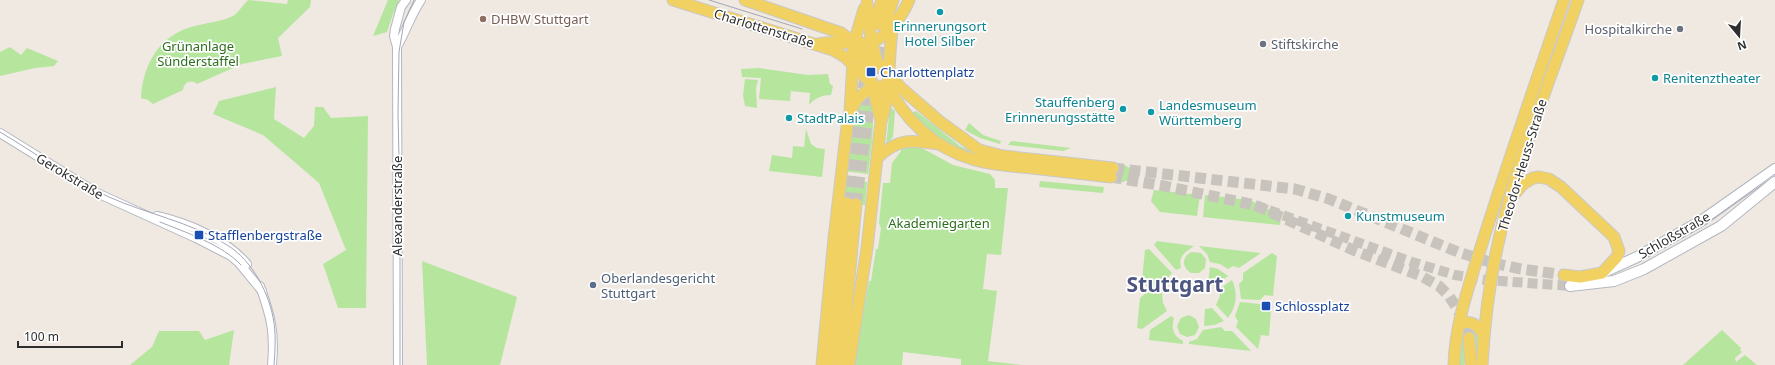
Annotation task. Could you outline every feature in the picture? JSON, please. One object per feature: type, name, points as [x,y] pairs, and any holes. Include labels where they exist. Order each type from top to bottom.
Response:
[{"type":"main road","name":"Charlottenstraße","points":[[673,0],[833,50],[852,64]]},
{"type":"main road","name":"Charlottenstraße","points":[[745,0],[837,31],[854,43]]},
{"type":"main road","points":[[816,44],[829,41],[854,43],[872,42],[881,37],[876,14],[882,0]]},
{"type":"main road","points":[[883,94],[878,62],[867,21],[893,0]]},
{"type":"main road","points":[[822,365],[834,238],[850,112],[854,43],[863,10],[876,14],[902,14],[909,0]]},
{"type":"main road","name":"Theodor-Heuss-Straße","points":[[1454,365],[1454,349],[1460,323],[1501,181],[1564,0]]},
{"type":"main road","name":"Theodor-Heuss-Straße","points":[[1482,365],[1484,335],[1495,259],[1508,202],[1540,104],[1578,0]]},
{"type":"main road","points":[[849,365],[867,248],[878,157],[883,94],[888,73],[890,38],[876,14]]},
{"type":"main road","points":[[805,41],[813,34],[814,26],[812,22]]},
{"type":"main road","points":[[852,64],[874,87],[903,111],[918,127],[940,144],[957,154],[1002,165],[1112,173],[1003,156],[983,151],[959,137],[917,103],[900,88],[878,62],[854,43]]},
{"type":"main road","points":[[854,43],[863,56],[874,87]]},
{"type":"main road","points":[[850,112],[861,96],[869,89],[874,87]]},
{"type":"main road","points":[[861,96],[883,94],[900,88]]},
{"type":"main road","points":[[903,111],[917,103]]},
{"type":"main road","points":[[878,157],[893,145],[908,140],[940,144]]},
{"type":"main road","name":"Schloßstraße","points":[[1564,275],[1580,277],[1602,273],[1638,257],[1701,221],[1775,169]]},
{"type":"main road","points":[[1508,202],[1523,184],[1532,178],[1539,177],[1549,179],[1561,187],[1614,237],[1619,251],[1617,257],[1602,273]]},
{"type":"main road","name":"Schloßstraße","points":[[1570,286],[1614,281],[1644,269],[1721,226],[1775,182]]},
{"type":"main road","points":[[830,365],[852,203],[841,365]]},
{"type":"main road","points":[[1460,323],[1474,323],[1484,335]]},
{"type":"main road","points":[[1469,338],[1471,365]]},
{"type":"street","name":"Alexanderstraße","points":[[398,365],[397,47],[394,36],[402,7],[406,0]]},
{"type":"street","name":"Alexanderstraße","points":[[397,47],[404,35],[414,10],[421,0]]},
{"type":"street","name":"Gerokstraße","points":[[0,133],[97,193],[143,213],[200,231],[228,245],[250,267],[257,277],[272,322],[274,335],[272,365]]},
{"type":"green space","name":"Grünanlage Sünderstaffel","points":[[248,0],[287,4],[288,0],[311,0],[310,7],[278,38],[282,56],[242,64],[197,84],[195,82],[188,82],[183,90],[153,104],[148,100],[141,98],[145,74],[154,54],[161,45],[179,32],[191,27],[223,20],[233,16]]},
{"type":"green space","points":[[388,0],[399,0],[387,32],[373,36]]},
{"type":"green space","points":[[10,47],[21,55],[27,48],[58,61],[54,66],[35,68],[0,76],[0,52]]},
{"type":"green space","points":[[759,68],[808,75],[828,74],[830,84],[833,86],[831,95],[819,97],[809,105],[810,93],[791,91],[790,101],[759,99],[761,78],[742,77],[741,69]]},
{"type":"green space","points":[[745,79],[758,80],[756,88],[757,108],[745,106],[743,95]]},
{"type":"green space","points":[[276,87],[274,119],[304,138],[314,126],[315,107],[323,107],[331,118],[368,116],[366,308],[338,308],[323,264],[346,250],[319,183],[263,135],[213,114],[219,101]]},
{"type":"green space","points":[[865,98],[869,98],[872,101],[873,110],[868,174],[844,171],[850,120]]},
{"type":"green space","points":[[890,107],[895,111],[893,137],[886,145]]},
{"type":"green space","points":[[916,111],[960,146],[989,159],[959,150],[931,133],[911,113]]},
{"type":"green space","points":[[969,123],[983,135],[1001,141],[1000,144],[980,138],[965,130]]},
{"type":"green space","points":[[806,129],[811,144],[817,148],[825,149],[822,177],[769,171],[772,155],[792,158],[793,146],[804,147]]},
{"type":"green space","points":[[1011,141],[1071,148],[1063,151],[1008,145]]},
{"type":"green space","name":"Akademiegarten","points":[[901,147],[920,147],[953,165],[990,174],[995,180],[995,188],[1008,188],[1001,255],[987,254],[983,289],[997,291],[988,361],[1022,365],[961,365],[961,359],[903,352],[902,365],[854,365],[869,281],[871,281],[876,249],[878,249],[881,228],[879,223],[883,183],[890,183],[892,163],[901,151]]},
{"type":"green space","points":[[1113,163],[1124,165],[1132,169],[1133,175],[1131,179],[1123,182],[1111,181]]},
{"type":"green space","points":[[843,179],[867,182],[865,205],[841,202]]},
{"type":"green space","points":[[1040,181],[1104,187],[1103,193],[1039,187]]},
{"type":"green space","points":[[1154,190],[1200,195],[1197,216],[1160,212],[1151,201]]},
{"type":"green space","points":[[1205,195],[1250,200],[1268,209],[1282,211],[1280,225],[1203,217]]},
{"type":"green space","points":[[1157,241],[1194,246],[1183,254],[1180,264],[1181,268],[1176,270],[1154,245]]},
{"type":"green space","points":[[1199,246],[1261,253],[1239,268],[1233,266],[1228,269],[1220,264],[1210,262],[1207,254]]},
{"type":"green space","points":[[1149,249],[1172,273],[1166,280],[1162,289],[1148,287],[1142,280],[1145,250]]},
{"type":"green space","points":[[1192,252],[1201,253],[1206,259],[1205,268],[1199,273],[1191,273],[1184,265],[1186,256]]},
{"type":"green space","points":[[1272,253],[1277,256],[1273,296],[1265,295],[1260,300],[1241,299],[1239,284],[1243,280],[1243,273]]},
{"type":"green space","points":[[422,261],[517,297],[500,365],[427,365]]},
{"type":"green space","points":[[1210,267],[1218,269],[1228,276],[1215,286],[1208,283]]},
{"type":"green space","points":[[1232,280],[1236,299],[1228,318],[1216,305],[1220,296],[1218,290]]},
{"type":"green space","points":[[1147,292],[1162,293],[1163,303],[1167,311],[1142,329],[1137,328],[1140,298]]},
{"type":"green space","points":[[1240,302],[1260,304],[1264,311],[1271,311],[1269,336],[1261,335],[1258,349],[1236,327],[1238,321],[1235,316]]},
{"type":"green space","points":[[1212,308],[1224,321],[1214,325],[1204,326],[1205,309]]},
{"type":"green space","points":[[1189,315],[1196,319],[1199,327],[1195,335],[1187,337],[1180,334],[1177,326],[1181,318]]},
{"type":"green space","points":[[1171,316],[1174,318],[1173,325],[1175,334],[1183,341],[1183,344],[1149,340],[1150,330]]},
{"type":"green space","points":[[1467,326],[1476,332],[1478,337],[1476,365],[1467,337],[1464,365],[1458,365],[1463,329]]},
{"type":"green space","points":[[1221,327],[1225,331],[1232,331],[1251,351],[1189,344],[1189,342],[1197,339],[1203,330]]},
{"type":"green space","points":[[234,330],[229,365],[130,365],[152,347],[159,331],[199,331],[205,340]]},
{"type":"green space","points":[[1722,330],[1741,348],[1740,350],[1742,352],[1735,358],[1736,362],[1745,355],[1757,365],[1683,365]]},
{"type":"tunnel","points":[[856,204],[869,108],[885,29]]},
{"type":"tunnel","points":[[847,203],[866,69]]},
{"type":"tunnel","points":[[1113,168],[1295,189],[1329,199],[1458,252],[1493,263],[1521,269],[1564,275]]},
{"type":"tunnel","points":[[1111,177],[1164,186],[1255,205],[1353,250],[1421,276],[1439,286],[1449,296],[1466,326],[1469,338]]},
{"type":"tunnel","points":[[1255,205],[1412,262],[1455,275],[1486,280],[1570,286]]},
{"type":"tram line","points":[[400,365],[399,52],[404,22],[414,0]]},
{"type":"tram line","points":[[709,0],[802,29]]},
{"type":"tram line","points":[[0,132],[95,190],[124,203],[199,230],[236,251],[252,269],[258,279],[264,290],[272,312],[275,328],[274,365]]},
{"type":"tram line","points":[[1648,257],[1700,228],[1775,174]]},
{"type":"tram line","points":[[160,222],[214,245],[241,265]]},
{"type":"place","name":"Erinnerungsort Hotel Silber","points":[[940,12]]},
{"type":"place","name":"DHBW Stuttgart","points":[[483,19]]},
{"type":"place","name":"Hospitalkirche","points":[[1680,29]]},
{"type":"place","name":"Stiftskirche","points":[[1263,44]]},
{"type":"place","name":"Charlottenplatz","points":[[871,72]]},
{"type":"place","name":"Renitenztheater","points":[[1655,78]]},
{"type":"place","name":"Stauffenberg Erinnerungsstätte","points":[[1123,109]]},
{"type":"place","name":"Landesmuseum Württemberg","points":[[1151,112]]},
{"type":"place","name":"StadtPalais","points":[[789,118]]},
{"type":"place","name":"Kunstmuseum","points":[[1348,216]]},
{"type":"place","name":"Stafflenbergstraße","points":[[199,235]]},
{"type":"place","name":"Oberlandesgericht Stuttgart","points":[[593,285]]},
{"type":"place","name":"Schlossplatz","points":[[1266,306]]},
{"type":"district","name":"Stuttgart","points":[[1175,285]]}]
